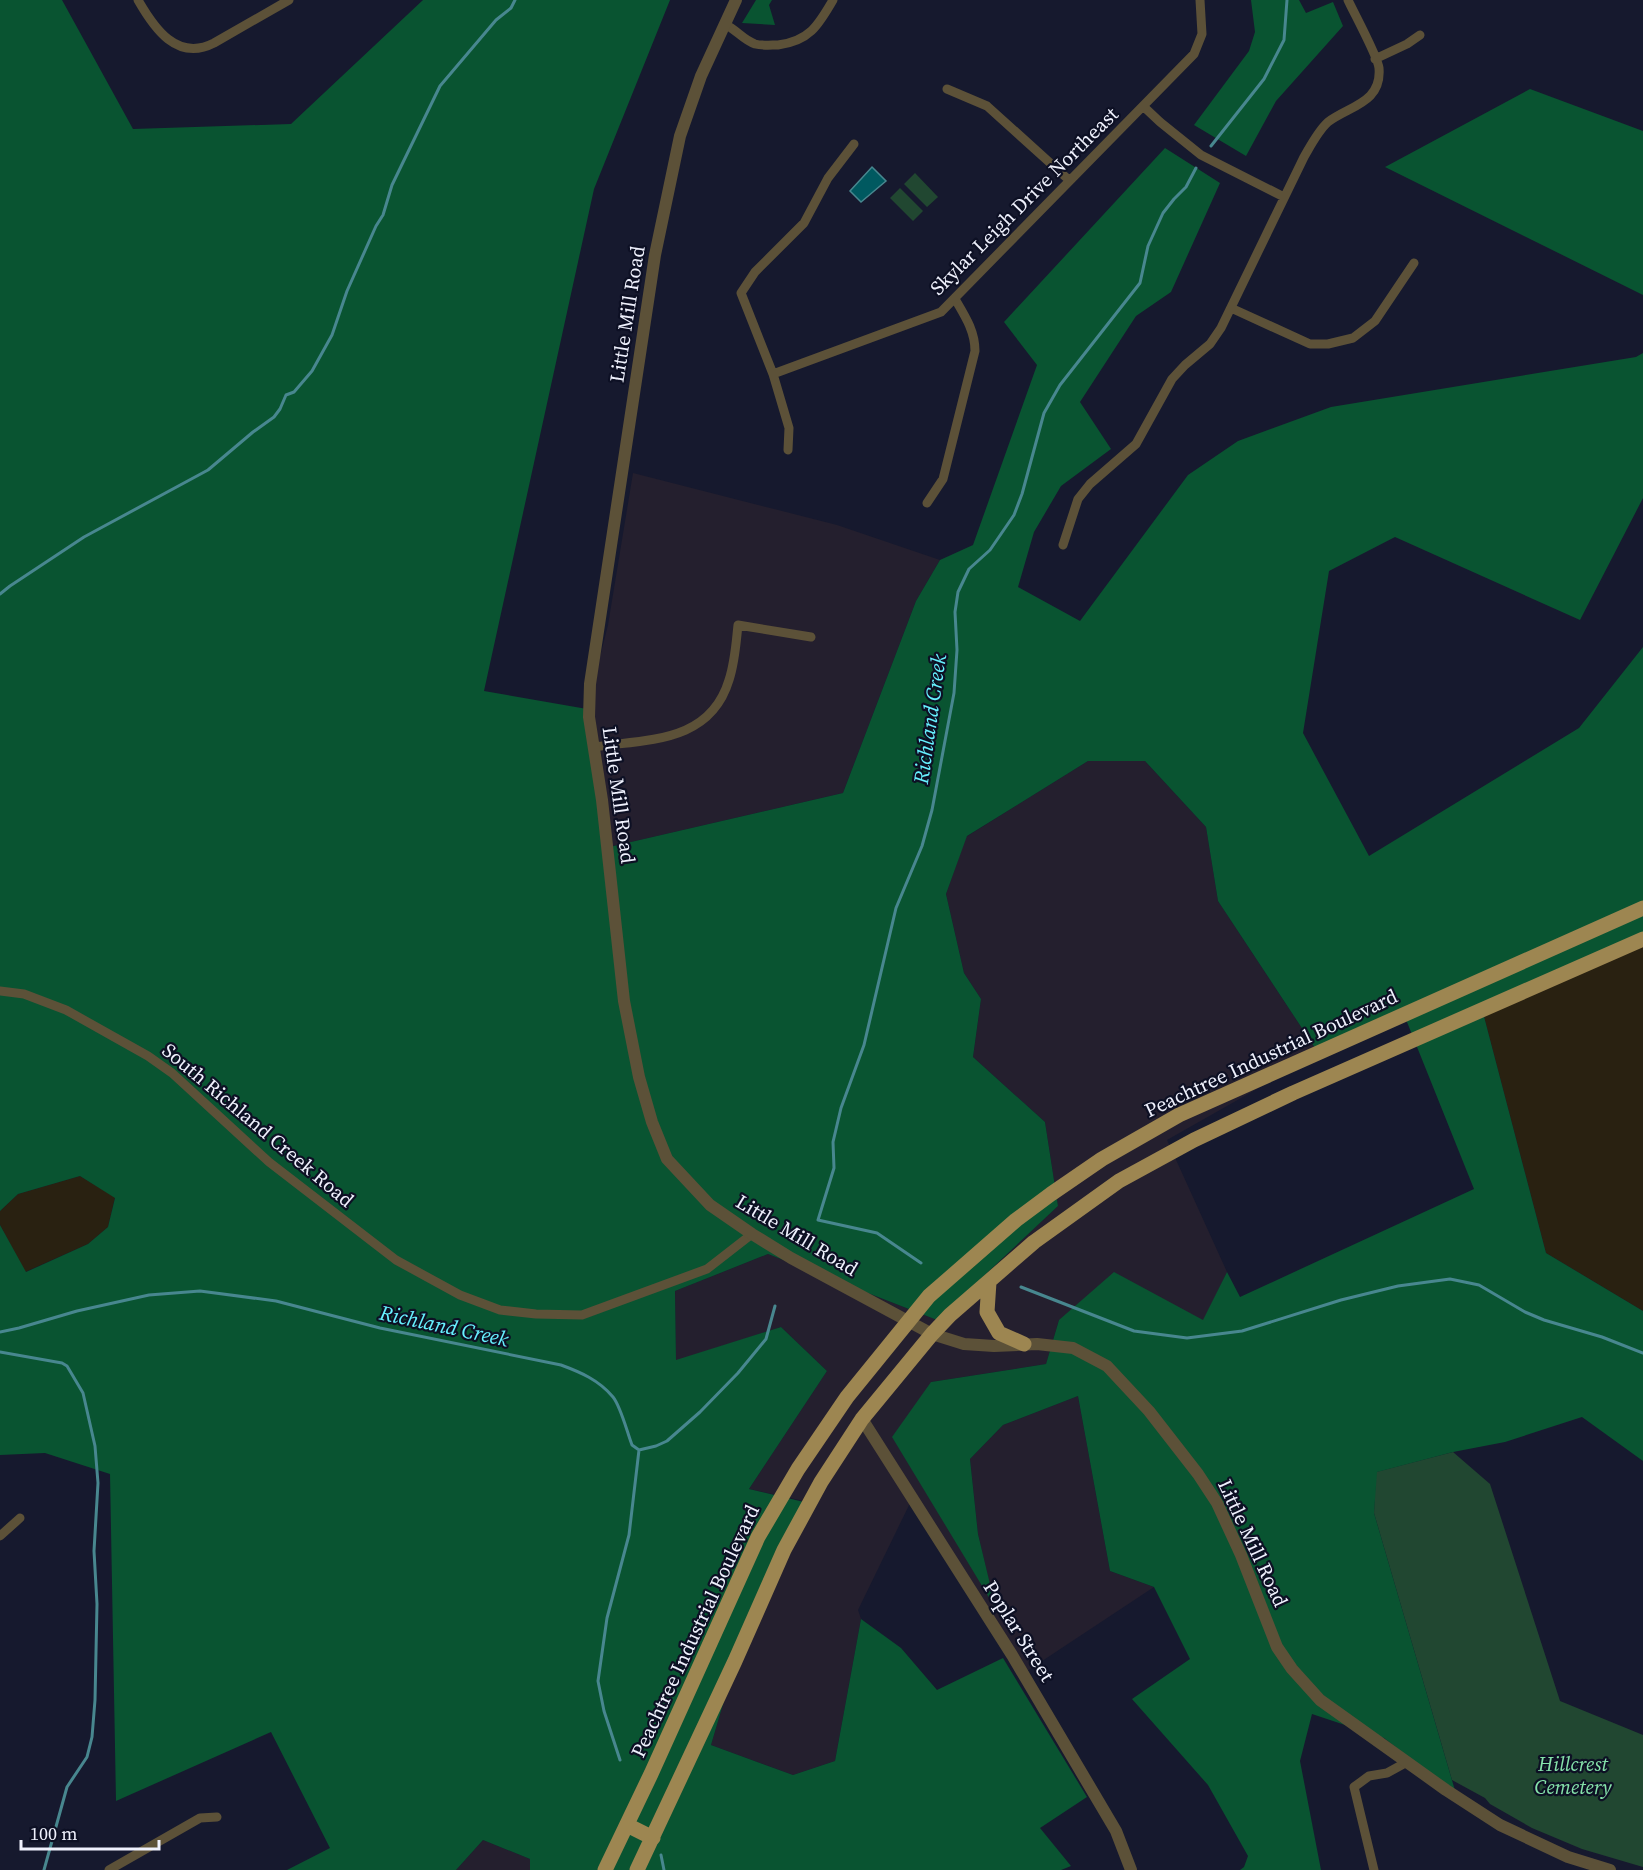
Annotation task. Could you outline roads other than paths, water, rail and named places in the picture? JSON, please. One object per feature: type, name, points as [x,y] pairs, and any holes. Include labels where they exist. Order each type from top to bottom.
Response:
[{"type":"main road","name":"Peachtree Industrial Boulevard","points":[[605,1870],[709,1649],[758,1537],[798,1469],[847,1397],[929,1296],[1016,1220],[1102,1159],[1179,1115],[1643,908]]},
{"type":"main road","points":[[638,1870],[784,1550],[821,1482],[862,1419],[932,1334],[1034,1242],[1119,1181],[1194,1140],[1293,1093],[1643,939]]},
{"type":"main road","points":[[1406,1013],[1417,1038]]},
{"type":"main road","points":[[989,1282],[987,1312],[999,1333],[1024,1344]]},
{"type":"main road","points":[[627,1825],[653,1838]]},
{"type":"street","points":[[138,0],[165,38],[191,49],[214,43],[289,0]]},
{"type":"street","name":"Little Mill Road","points":[[736,0],[701,76],[680,136],[655,255],[590,684],[589,717],[624,1001],[639,1077],[652,1122],[667,1159],[710,1205],[752,1234],[791,1258],[932,1334],[964,1344],[1024,1344],[1073,1348],[1107,1366],[1132,1391],[1198,1473],[1217,1503],[1241,1555],[1277,1647],[1292,1669],[1320,1700],[1500,1825],[1568,1857],[1610,1870]]},
{"type":"street","points":[[724,24],[735,28],[744,38],[754,44],[770,46],[795,43],[809,34],[833,0]]},
{"type":"street","name":"Skylar Leigh Drive Northeast","points":[[773,374],[941,312],[1194,54],[1202,34],[1200,0]]},
{"type":"street","points":[[1063,545],[1078,499],[1090,484],[1136,444],[1172,379],[1210,344],[1221,328],[1304,157],[1328,123],[1365,102],[1376,88],[1379,68],[1348,0]]},
{"type":"street","points":[[1376,59],[1420,35]]},
{"type":"street","points":[[947,89],[987,105],[1069,180]]},
{"type":"street","points":[[1143,106],[1202,156],[1284,198]]},
{"type":"street","points":[[788,450],[789,428],[773,374],[741,293],[755,272],[804,223],[828,178],[854,144]]},
{"type":"street","points":[[1231,308],[1310,344],[1328,344],[1353,338],[1375,321],[1414,263]]},
{"type":"street","points":[[927,503],[943,479],[975,351],[975,339],[971,328],[955,298]]},
{"type":"street","points":[[594,747],[678,734],[705,720],[716,709],[730,679],[738,625],[811,637]]},
{"type":"street","name":"South Richland Creek Road","points":[[0,991],[24,994],[66,1010],[148,1056],[172,1073],[269,1162],[396,1260],[460,1295],[500,1310],[536,1314],[582,1315],[707,1269],[752,1234]]},
{"type":"street","name":"Poplar Street","points":[[862,1419],[1012,1655],[1116,1831],[1131,1870]]},
{"type":"street","points":[[0,1536],[20,1518]]},
{"type":"street","points":[[1374,1870],[1354,1787],[1369,1776],[1388,1773],[1407,1762]]},
{"type":"street","points":[[109,1870],[200,1818],[217,1817]]},
{"type":"waterway","points":[[0,594],[84,537],[208,470],[274,417],[286,395],[294,392],[312,371],[332,335],[347,291],[383,215],[392,185],[440,86],[496,20],[511,8],[515,0]]},
{"type":"waterway","name":"Richland Creek","points":[[1211,146],[1264,79],[1284,40],[1287,0]]},
{"type":"waterway","name":"Richland Creek","points":[[921,1263],[877,1233],[818,1220],[834,1168],[833,1142],[841,1108],[864,1045],[896,908],[922,846],[932,810],[954,693],[957,650],[955,612],[958,592],[969,569],[990,550],[1014,515],[1044,413],[1060,385],[1140,283],[1148,246],[1163,213],[1186,187],[1196,168]]},
{"type":"waterway","points":[[1021,1287],[1134,1331],[1187,1338],[1242,1331],[1341,1300],[1398,1286],[1450,1279],[1479,1285],[1525,1312],[1544,1320],[1602,1337],[1643,1353]]},
{"type":"waterway","name":"Richland Creek","points":[[0,1332],[77,1311],[149,1295],[200,1291],[276,1301],[380,1328],[561,1365],[589,1377],[608,1391],[616,1401],[632,1445],[639,1450],[667,1441],[700,1412],[738,1373],[766,1339],[775,1306]]},
{"type":"waterway","points":[[0,1352],[62,1363],[67,1366],[83,1393],[95,1446],[98,1483],[94,1551],[97,1604],[92,1737],[87,1757],[67,1787],[44,1870]]},
{"type":"waterway","points":[[620,1760],[604,1711],[598,1681],[607,1618],[629,1535],[639,1450]]},
{"type":"waterway","points":[[661,1855],[664,1870]]},
{"type":"park label","name":"Hillcrest Cemetery","points":[[1573,1776]]}]
